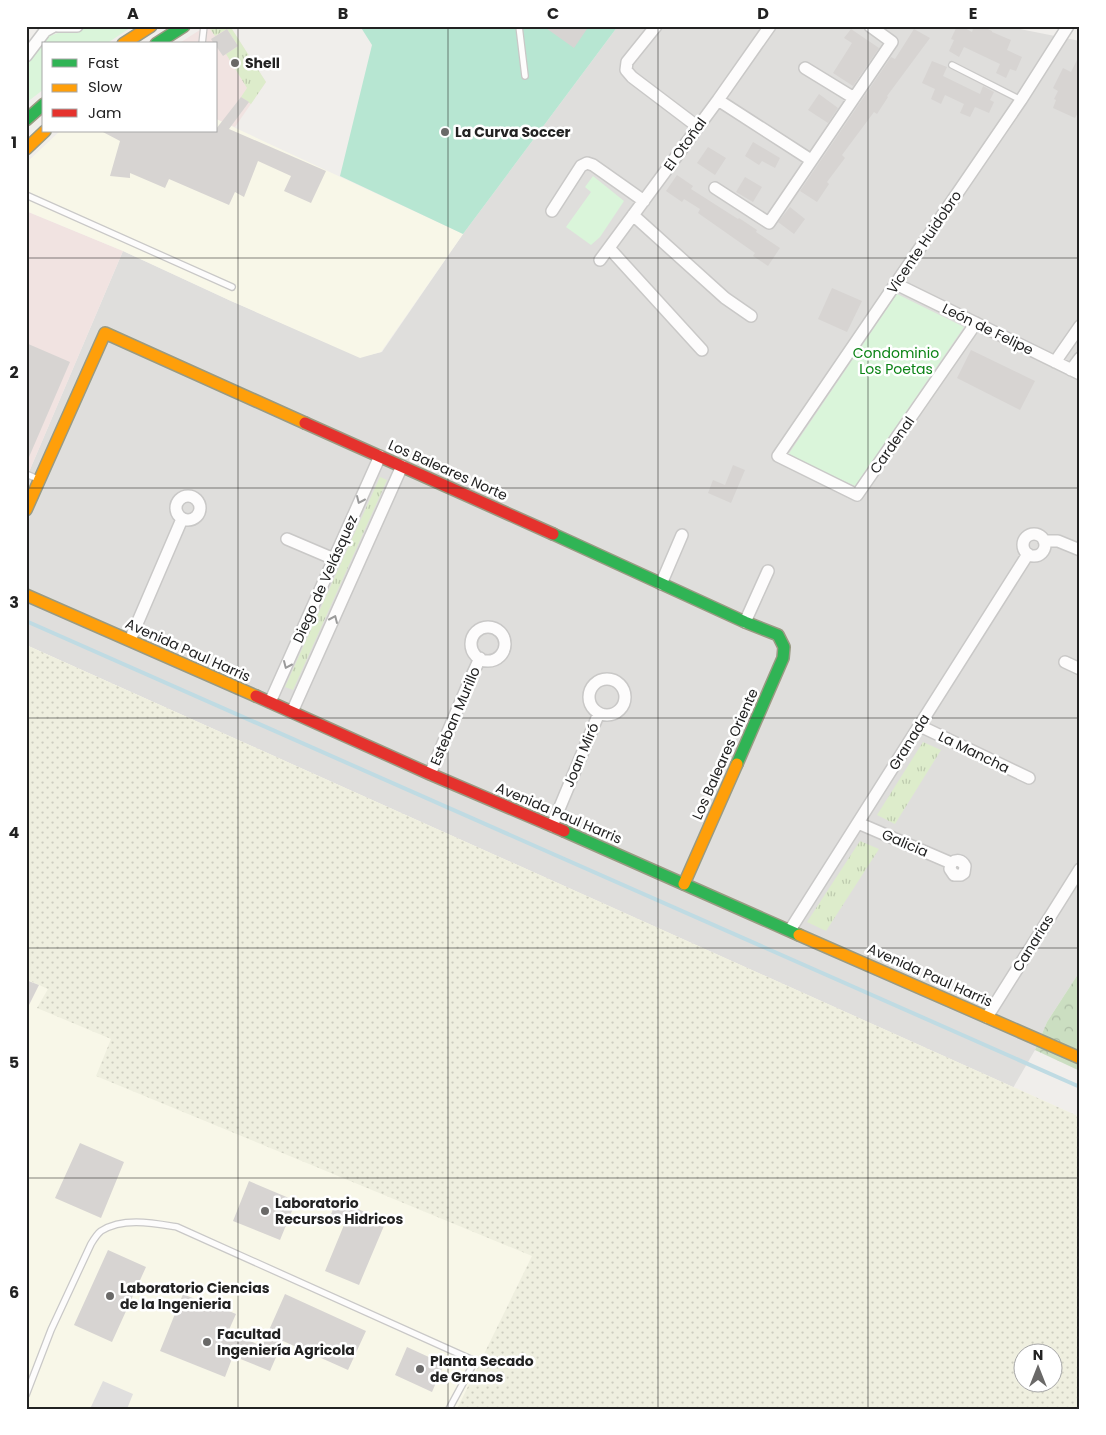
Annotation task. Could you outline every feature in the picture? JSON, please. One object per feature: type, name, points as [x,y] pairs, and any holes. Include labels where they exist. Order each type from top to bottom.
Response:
[{"type":"street","points":[[26,56],[45,31],[56,26],[77,26]]},
{"type":"street","points":[[126,42],[151,26]]},
{"type":"street","points":[[159,42],[184,26]]},
{"type":"street","points":[[656,26],[627,62],[626,70],[632,77],[698,127]]},
{"type":"street","name":"El Otoñal","points":[[600,260],[770,26]]},
{"type":"street","points":[[714,188],[769,223],[892,42],[870,26]]},
{"type":"street","name":"Vicente Huidobro","points":[[778,456],[1021,100],[1068,26]]},
{"type":"street","points":[[805,68],[854,98]]},
{"type":"street","points":[[718,100],[811,160]]},
{"type":"street","points":[[26,120],[42,106]]},
{"type":"street","points":[[26,149],[44,132]]},
{"type":"street","points":[[552,211],[581,166],[587,163],[593,165],[644,201]]},
{"type":"street","points":[[633,215],[725,298],[751,316]]},
{"type":"street","points":[[609,248],[702,350]]},
{"type":"street","name":"León de Felipe","points":[[896,284],[1076,372]]},
{"type":"street","name":"Cardenal","points":[[778,456],[858,495],[976,323]]},
{"type":"street","points":[[1055,362],[1080,326]]},
{"type":"street","name":"Los Baleares Norte","points":[[40,479],[105,333],[745,622],[778,635]]},
{"type":"street","points":[[1076,372],[1080,358]]},
{"type":"street","name":"Diego de Velásquez","points":[[270,702],[380,456]]},
{"type":"street","name":"Diego de Velásquez","points":[[292,712],[402,466]]},
{"type":"street","points":[[26,510],[40,479]]},
{"type":"street","points":[[130,640],[182,519]]},
{"type":"street","points":[[661,584],[682,534]]},
{"type":"street","name":"Granada","points":[[1032,534],[1039,535],[1044,541],[1044,548],[1041,553],[1035,555],[1028,554],[1023,544],[1026,538],[1032,534]]},
{"type":"street","points":[[287,538],[334,559]]},
{"type":"street","name":"Granada","points":[[1044,541],[1058,541],[1080,550]]},
{"type":"street","name":"Granada","points":[[790,930],[1028,554]]},
{"type":"street","points":[[745,622],[768,571]]},
{"type":"street","name":"Avenida Paul Harris","points":[[26,595],[1080,1058]]},
{"type":"street","name":"Los Baleares Oriente","points":[[684,884],[783,658],[784,647],[778,635]]},
{"type":"street","name":"Esteban Murillo","points":[[430,774],[480,658]]},
{"type":"street","points":[[1065,662],[1080,669]]},
{"type":"street","name":"Joan Miró","points":[[552,826],[599,713]]},
{"type":"street","name":"La Mancha","points":[[920,726],[1029,778]]},
{"type":"street","name":"Galicia","points":[[858,823],[951,863]]},
{"type":"street","name":"Canarias","points":[[987,1017],[1080,869]]},
{"type":"lane","points":[[202,42],[204,26]]},
{"type":"lane","points":[[519,26],[525,76]]},
{"type":"lane","points":[[952,66],[1021,100]]},
{"type":"lane","points":[[26,195],[232,287]]},
{"type":"lane","points":[[26,474],[40,479]]},
{"type":"lane","points":[[26,1395],[52,1330],[91,1244],[99,1232],[110,1226],[138,1221],[177,1227],[475,1362],[449,1409]]},
{"type":"shaded area","name":"Shell","points":[[206,26],[230,26],[266,82],[235,127],[218,120],[218,42],[181,42]]},
{"type":"shaded area","points":[[618,26],[1004,26],[1080,41],[1080,971],[1047,1022],[1035,1050],[1013,1088],[26,645],[26,479],[123,251],[231,301],[360,357],[382,352],[463,234]]},
{"type":"shaded area","points":[[218,120],[463,234],[381,352],[360,358],[123,251],[26,211],[26,163],[59,132],[218,132]]},
{"type":"shaded area","points":[[26,211],[123,251],[26,479]]},
{"type":"shaded area","points":[[26,645],[1080,1117],[1080,1409],[26,1409]]},
{"type":"shaded area","points":[[103,1381],[133,1394],[127,1409],[90,1409]]},
{"type":"green space","points":[[83,26],[133,26],[109,42],[43,42],[47,37],[58,33],[78,33]]},
{"type":"green space","points":[[208,26],[230,26],[266,82],[251,104],[241,97],[247,88],[226,54],[238,46],[227,29],[215,36]]},
{"type":"green space","name":"La Curva Soccer","points":[[360,26],[618,26],[463,234],[340,176],[372,45]]},
{"type":"green space","points":[[42,44],[42,91],[26,103],[26,66]]},
{"type":"green space","points":[[593,176],[624,201],[600,237],[591,245],[566,227],[591,192],[585,187]]},
{"type":"green space","name":"Condominio Los Poetas","points":[[897,294],[964,327],[855,486],[788,455]]},
{"type":"green space","points":[[380,477],[387,480],[293,690],[285,687]]},
{"type":"green space","points":[[26,645],[1080,1117],[1080,1409],[457,1409],[532,1256],[96,1076],[111,1039],[37,1008],[48,989],[26,979]]},
{"type":"green space","points":[[923,742],[941,750],[895,824],[877,815]]},
{"type":"green space","points":[[860,841],[879,849],[826,931],[807,922]]},
{"type":"green space","points":[[1080,971],[1080,1071],[1035,1050],[1047,1022]]},
{"type":"building","points":[[543,26],[589,26],[574,48]]},
{"type":"building","points":[[957,26],[972,32],[974,26],[982,26],[1011,40],[1007,50],[1022,57],[1016,71],[1010,69],[1006,78],[996,73],[1000,64],[964,47],[959,57],[949,51],[954,40],[951,39]]},
{"type":"building","points":[[227,29],[238,46],[223,56],[218,49],[218,42],[213,42],[211,39]]},
{"type":"building","points":[[851,29],[879,48],[853,86],[833,73],[852,43],[844,38]]},
{"type":"building","points":[[914,29],[930,38],[887,96],[877,114],[874,112],[842,155],[845,158],[827,182],[829,184],[817,202],[800,191],[891,57],[895,59]]},
{"type":"building","points":[[1080,54],[1080,109],[1075,118],[1053,108],[1056,100],[1054,99],[1058,91],[1053,88],[1063,68],[1071,72]]},
{"type":"building","points":[[932,61],[947,67],[943,76],[980,94],[983,86],[994,92],[990,100],[994,102],[989,113],[975,107],[970,117],[960,113],[964,104],[945,95],[941,104],[931,99],[935,89],[922,83]]},
{"type":"building","points":[[819,94],[838,108],[828,123],[808,110]]},
{"type":"building","points":[[241,97],[249,102],[229,129],[326,171],[311,203],[284,191],[291,176],[258,161],[244,197],[235,192],[229,205],[169,179],[165,188],[130,173],[130,178],[110,176],[120,141],[103,132],[218,132],[218,126]]},
{"type":"building","points":[[753,142],[780,158],[775,168],[762,161],[759,165],[745,156]]},
{"type":"building","points":[[708,147],[726,158],[715,175],[697,163]]},
{"type":"building","points":[[677,175],[693,186],[691,189],[739,218],[780,248],[768,266],[753,256],[755,253],[698,213],[700,209],[684,199],[682,202],[666,191]]},
{"type":"building","points":[[745,177],[762,187],[753,202],[736,192]]},
{"type":"building","points":[[790,207],[805,219],[794,234],[778,222]]},
{"type":"building","points":[[832,288],[862,301],[847,332],[818,319]]},
{"type":"building","points":[[26,343],[70,362],[26,464]]},
{"type":"building","points":[[971,350],[1035,381],[1020,410],[957,378]]},
{"type":"building","points":[[733,465],[745,470],[731,503],[708,493],[713,480],[725,485]]},
{"type":"building","points":[[26,980],[39,985],[26,1011]]},
{"type":"building","points":[[80,1143],[124,1162],[101,1218],[55,1198]]},
{"type":"building","name":"Laboratorio Recursos Hidricos","points":[[249,1181],[296,1201],[280,1240],[233,1221]]},
{"type":"building","points":[[337,1200],[386,1221],[359,1285],[325,1271],[344,1225],[329,1219]]},
{"type":"building","name":"Laboratorio Ciencias de la Ingenieria","points":[[108,1250],[146,1267],[112,1342],[74,1325]]},
{"type":"building","points":[[183,1294],[236,1314],[228,1332],[262,1346],[285,1294],[366,1331],[348,1370],[283,1341],[270,1371],[233,1356],[225,1377],[160,1351]]},
{"type":"building","name":"Planta Secado de Granos","points":[[407,1347],[444,1364],[432,1392],[395,1375]]},
{"type":"waterway","points":[[26,621],[1080,1087]]},
{"type":"traffic: fast","points":[[159,42],[184,26]]},
{"type":"traffic: fast","points":[[26,120],[42,106]]},
{"type":"traffic: fast","points":[[553,534],[745,622],[778,635],[784,647],[783,658],[737,764]]},
{"type":"traffic: fast","points":[[564,831],[799,935]]},
{"type":"traffic: slow","points":[[126,42],[151,26]]},
{"type":"traffic: slow","points":[[26,149],[44,132]]},
{"type":"traffic: slow","points":[[26,510],[105,333],[305,423]]},
{"type":"traffic: slow","points":[[26,595],[256,696]]},
{"type":"traffic: slow","points":[[684,884],[737,764]]},
{"type":"traffic: slow","points":[[799,935],[1080,1058]]},
{"type":"traffic: jam","points":[[305,423],[553,534]]},
{"type":"traffic: jam","points":[[256,696],[430,774],[564,831]]},
{"type":"place","name":"Shell","points":[[235,63]]},
{"type":"place","name":"La Curva Soccer","points":[[445,132]]},
{"type":"place","name":"Laboratorio Recursos Hidricos","points":[[265,1211]]},
{"type":"place","name":"Laboratorio Ciencias de la Ingenieria","points":[[110,1296]]},
{"type":"place","name":"Facultad Ingeniería Agricola","points":[[207,1342]]},
{"type":"place","name":"Planta Secado de Granos","points":[[420,1369]]}]
